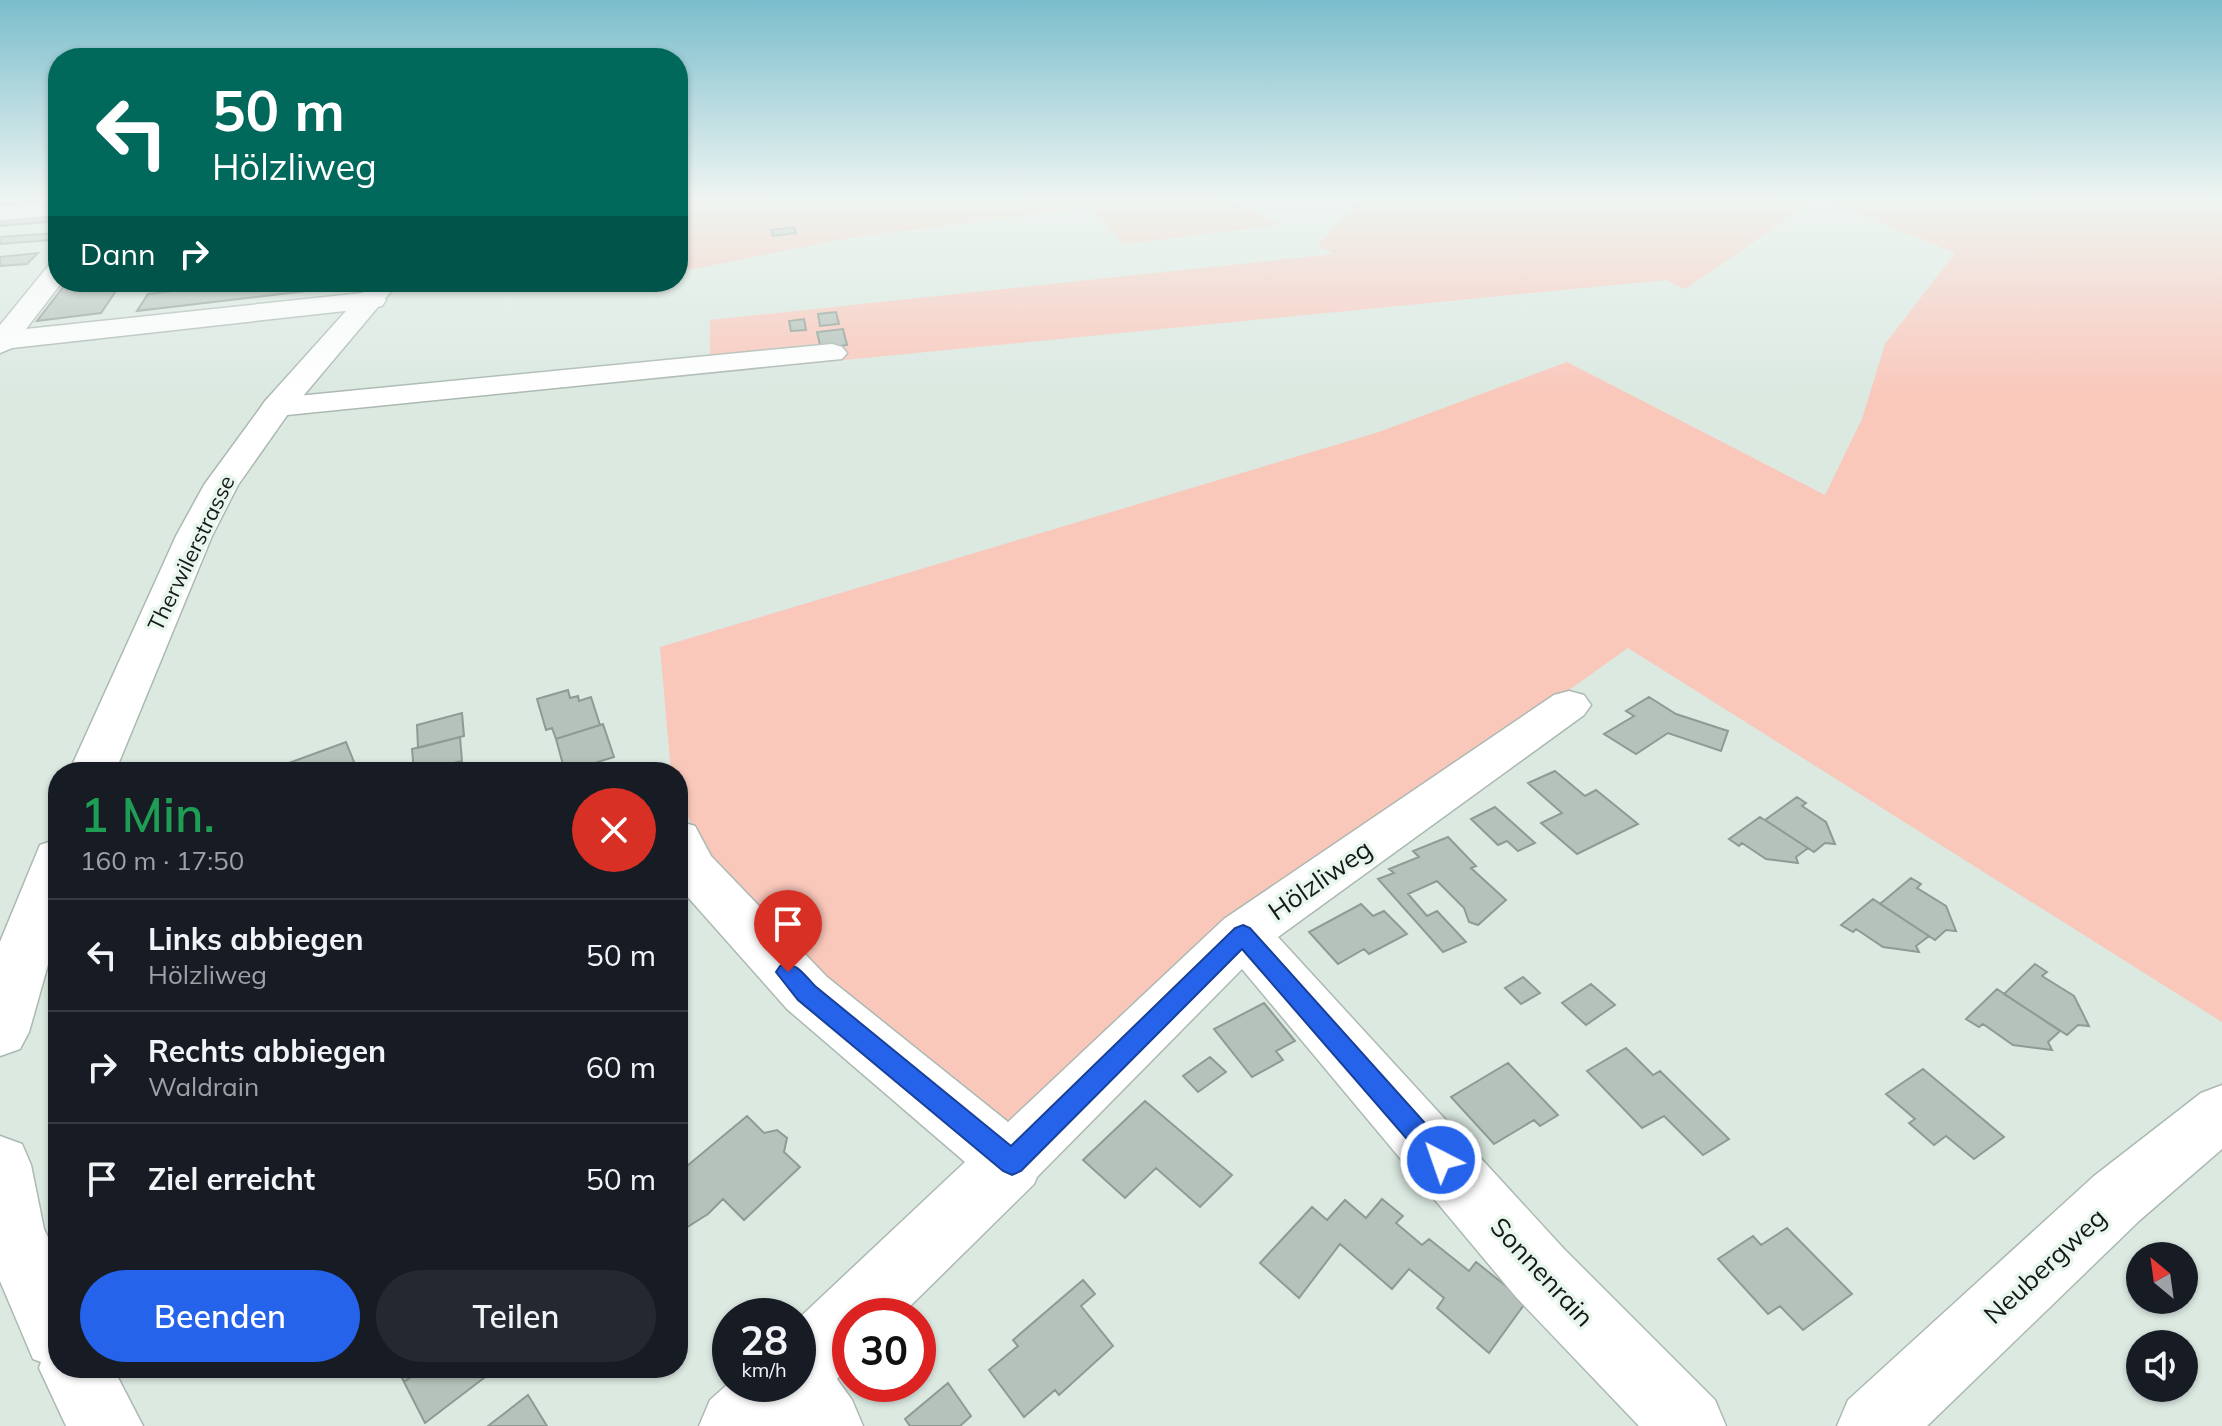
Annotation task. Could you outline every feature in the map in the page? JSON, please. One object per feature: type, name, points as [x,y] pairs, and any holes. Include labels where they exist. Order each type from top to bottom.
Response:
[{"type":"street","points":[[5,336],[48,282]]},
{"type":"street","points":[[5,336],[371,292]]},
{"type":"street","name":"Therwilerstrasse","points":[[96,762],[194,536],[221,485],[277,407],[378,292]]},
{"type":"street","points":[[277,407],[832,353]]},
{"type":"street","name":"Hölzliweg","points":[[871,1298],[1243,934],[1569,705]]},
{"type":"street","points":[[688,860],[692,868],[807,993],[1012,1163]]},
{"type":"street","points":[[0,1032],[20,960],[48,885]]},
{"type":"street","name":"Sonnenrain","points":[[1243,934],[1540,1273],[1689,1426]]},
{"type":"street","name":"Neubergweg","points":[[1874,1426],[2117,1198],[2222,1112]]},
{"type":"street","points":[[0,1165],[12,1233],[48,1312]]},
{"type":"street","name":"Hölzliweg","points":[[816,1350],[832,1335]]},
{"type":"street","points":[[80,1378],[106,1426]]},
{"type":"street","points":[[736,1426],[761,1402]]},
{"type":"street","points":[[809,1402],[826,1426]]},
{"type":"shaded area","points":[[688,264],[721,264],[688,270]]},
{"type":"shaded area","points":[[1244,264],[1722,264],[1685,289],[1666,280],[710,373],[710,320]]},
{"type":"shaded area","points":[[1947,264],[2222,264],[2222,1022],[1628,648],[1240,924],[1014,1141],[824,979],[710,859],[688,816],[688,762],[670,762],[660,647],[1379,432],[1567,362],[1825,495],[1862,419],[1885,344]]},
{"type":"building","points":[[59,292],[115,292],[101,313],[37,321]]},
{"type":"building","points":[[165,292],[298,292],[137,311],[148,294]]},
{"type":"building","points":[[836,312],[839,324],[820,326],[818,314]]},
{"type":"building","points":[[804,319],[806,330],[791,331],[789,321]]},
{"type":"building","points":[[843,329],[847,345],[821,349],[817,332]]},
{"type":"building","points":[[568,690],[570,698],[578,696],[579,701],[591,697],[600,725],[556,739],[552,728],[546,730],[537,699]]},
{"type":"building","points":[[1649,697],[1676,714],[1728,731],[1721,751],[1668,733],[1636,754],[1604,734],[1634,716],[1626,711]]},
{"type":"building","points":[[462,713],[464,736],[418,748],[417,725]]},
{"type":"building","points":[[603,724],[614,757],[598,762],[562,762],[556,739]]},
{"type":"building","points":[[460,737],[462,761],[413,762],[412,749]]},
{"type":"building","points":[[346,742],[354,762],[292,762]]},
{"type":"building","points":[[1555,771],[1585,796],[1596,790],[1638,824],[1577,854],[1541,823],[1562,813],[1528,783]]},
{"type":"building","points":[[1797,797],[1806,803],[1802,806],[1826,822],[1835,844],[1825,843],[1814,852],[1765,820]]},
{"type":"building","points":[[1495,807],[1535,843],[1518,851],[1507,841],[1498,845],[1471,819]]},
{"type":"building","points":[[1760,817],[1808,848],[1796,857],[1798,863],[1766,859],[1742,843],[1739,846],[1729,839]]},
{"type":"building","points":[[1448,837],[1476,866],[1471,868],[1506,900],[1478,925],[1469,922],[1464,908],[1437,881],[1408,894],[1427,916],[1437,911],[1466,942],[1443,952],[1378,879],[1394,873],[1389,869],[1419,857],[1413,851]]},
{"type":"building","points":[[1911,878],[1921,884],[1917,888],[1946,906],[1956,931],[1946,930],[1935,940],[1880,904]]},
{"type":"building","points":[[1873,899],[1929,936],[1916,946],[1919,952],[1883,947],[1856,929],[1853,932],[1841,925]]},
{"type":"building","points":[[1361,904],[1373,916],[1384,911],[1407,934],[1369,954],[1364,949],[1338,964],[1309,932]]},
{"type":"building","points":[[2035,964],[2047,972],[2042,976],[2074,996],[2089,1026],[2078,1025],[2067,1035],[2004,994]]},
{"type":"building","points":[[1523,977],[1540,993],[1521,1004],[1505,988]]},
{"type":"building","points":[[1591,984],[1615,1005],[1586,1025],[1562,1003]]},
{"type":"building","points":[[1997,989],[2060,1031],[2048,1042],[2052,1050],[2013,1045],[1983,1024],[1979,1027],[1966,1019]]},
{"type":"building","points":[[1264,1003],[1295,1041],[1276,1051],[1283,1060],[1252,1077],[1214,1029]]},
{"type":"building","points":[[1626,1048],[1653,1075],[1660,1071],[1729,1139],[1703,1155],[1664,1116],[1642,1128],[1587,1071]]},
{"type":"building","points":[[1210,1057],[1226,1072],[1198,1092],[1183,1076]]},
{"type":"building","points":[[1508,1063],[1558,1115],[1540,1126],[1534,1120],[1494,1144],[1451,1097]]},
{"type":"building","points":[[1923,1069],[2004,1137],[1974,1159],[1946,1136],[1934,1145],[1909,1123],[1915,1119],[1886,1094]]},
{"type":"building","points":[[1145,1101],[1232,1175],[1200,1207],[1156,1168],[1125,1198],[1083,1160]]},
{"type":"building","points":[[747,1116],[764,1133],[777,1130],[787,1138],[784,1152],[800,1167],[744,1220],[723,1199],[708,1214],[688,1227],[688,1165]]},
{"type":"building","points":[[1382,1199],[1403,1216],[1396,1223],[1422,1245],[1429,1239],[1469,1271],[1476,1262],[1526,1302],[1489,1353],[1437,1308],[1444,1298],[1409,1269],[1392,1289],[1340,1244],[1299,1298],[1260,1263],[1312,1207],[1327,1220],[1345,1200],[1366,1218]]},
{"type":"building","points":[[1787,1228],[1852,1294],[1803,1330],[1780,1306],[1768,1314],[1718,1259],[1753,1236],[1761,1245]]},
{"type":"building","points":[[1083,1280],[1095,1294],[1081,1306],[1113,1346],[1059,1395],[1055,1390],[1024,1417],[989,1370],[1018,1346],[1013,1340]]},
{"type":"building","points":[[409,1378],[484,1378],[425,1423],[404,1382]]},
{"type":"building","points":[[948,1383],[971,1416],[960,1426],[910,1426],[905,1419],[925,1402],[936,1402],[936,1393]]},
{"type":"building","points":[[528,1395],[547,1426],[488,1426]]},
{"type":"route","points":[[788,972],[807,993],[1012,1163],[1243,934],[1441,1160]]}]
